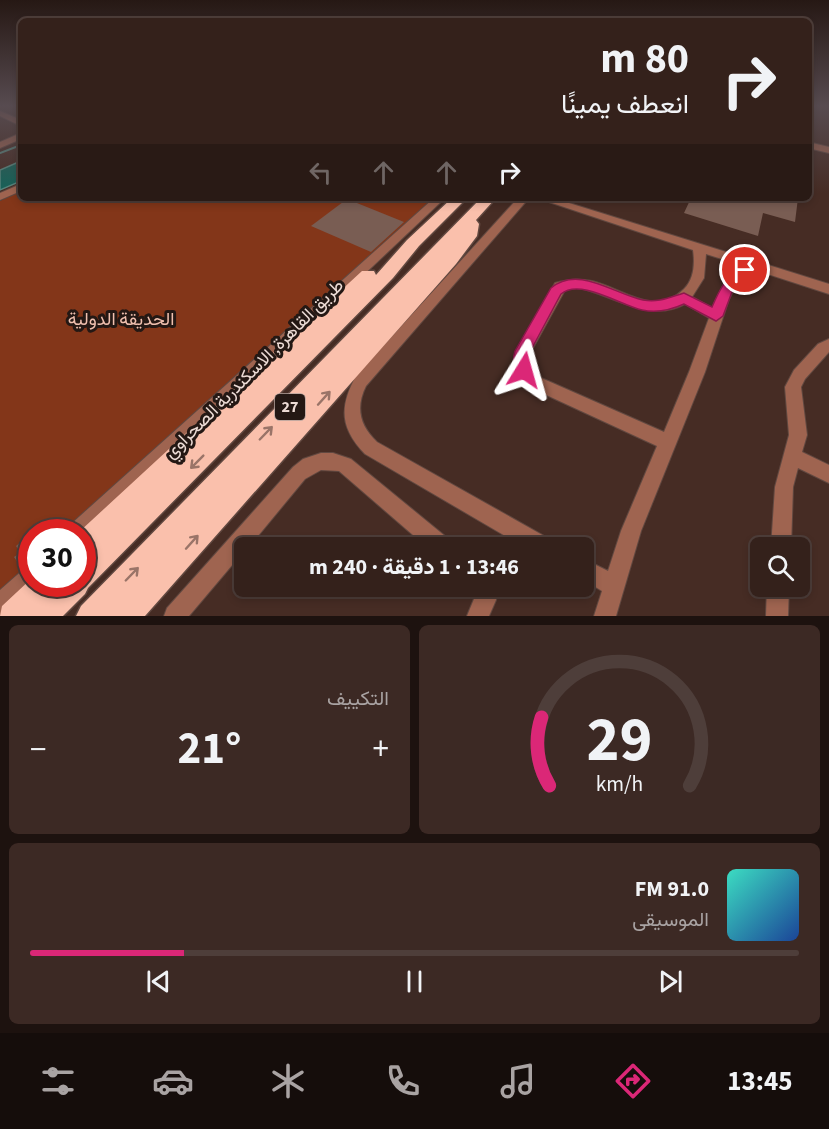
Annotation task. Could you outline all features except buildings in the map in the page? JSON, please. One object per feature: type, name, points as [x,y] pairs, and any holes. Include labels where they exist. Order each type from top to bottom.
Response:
[{"type":"highway","name":"طريق القاهرة, الاسكندرية الصحراوي","points":[[96,562],[387,274],[413,243],[457,201]]},
{"type":"highway","name":"27","points":[[91,616],[486,201]]},
{"type":"highway","points":[[125,616],[456,253],[471,231],[472,218]]},
{"type":"highway","points":[[96,535],[378,266],[413,243]]},
{"type":"highway","points":[[12,616],[32,597]]},
{"type":"highway","points":[[42,616],[62,597]]},
{"type":"street","points":[[0,145],[18,137]]},
{"type":"street","points":[[812,146],[829,150]]},
{"type":"street","points":[[0,197],[18,188]]},
{"type":"street","points":[[91,519],[437,201]]},
{"type":"street","points":[[521,201],[361,381],[352,400],[351,410],[356,431],[371,448],[527,537]]},
{"type":"street","points":[[551,201],[829,289]]},
{"type":"street","points":[[669,443],[534,382],[524,370],[521,357],[556,291],[564,284],[582,284],[643,305],[669,305],[684,298],[698,278],[701,263],[699,248]]},
{"type":"street","points":[[604,616],[649,485],[669,443],[716,316],[731,283],[753,265]]},
{"type":"street","points":[[684,298],[716,316]]},
{"type":"street","points":[[782,537],[784,487],[793,457],[798,426],[792,401],[793,387],[799,375],[825,353]]},
{"type":"street","points":[[793,457],[829,474]]},
{"type":"street","points":[[244,537],[299,473],[322,461],[330,460],[345,465],[431,537]]},
{"type":"street","points":[[175,616],[234,548]]},
{"type":"street","points":[[594,575],[613,585]]},
{"type":"street","points":[[0,604],[18,588]]},
{"type":"street","points":[[478,616],[485,597]]},
{"type":"street","points":[[777,616],[778,597]]},
{"type":"green space","name":"الحديقة الدولية","points":[[18,192],[18,201],[432,201],[83,519],[18,519],[18,579],[0,595],[0,201]]},
{"type":"water","points":[[18,162],[18,182],[0,190],[0,170]]},
{"type":"waterway","points":[[0,153],[18,146]]},
{"type":"route","points":[[524,370],[521,364],[523,351],[556,291],[564,284],[582,284],[643,305],[669,305],[684,298],[716,316],[726,290],[745,270]]}]
